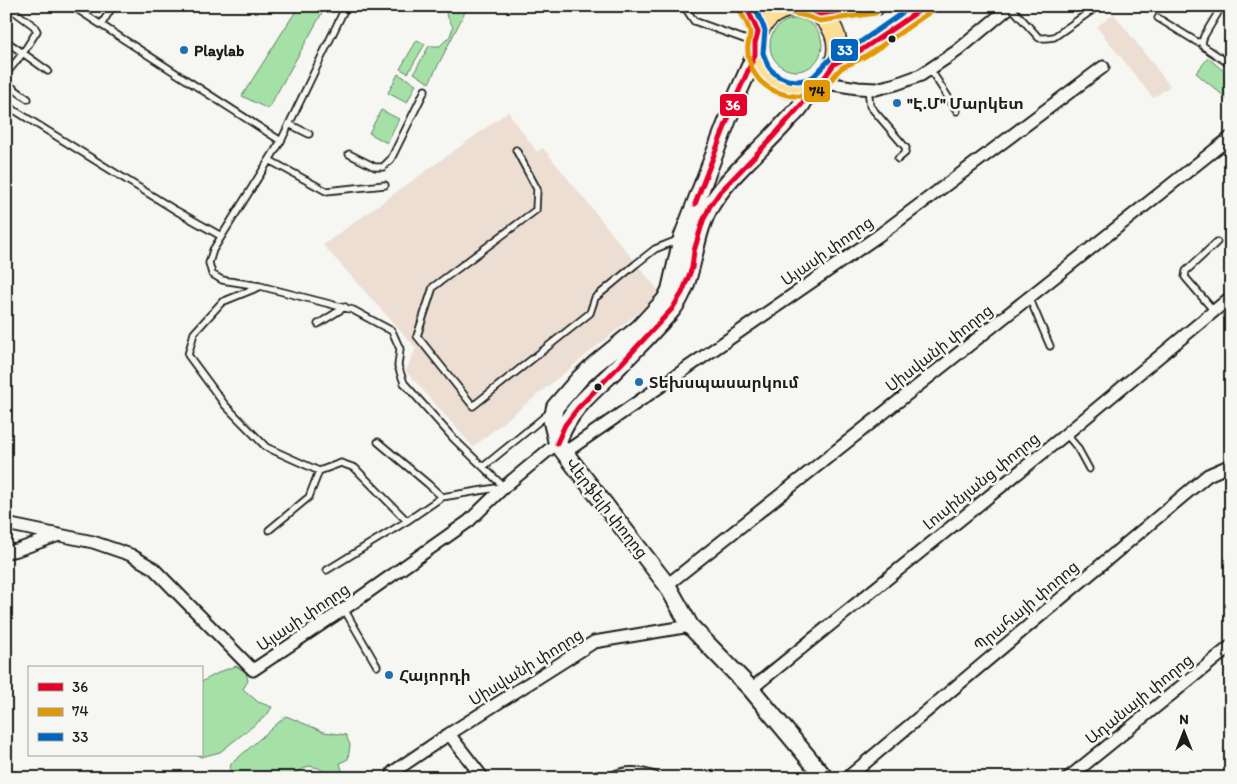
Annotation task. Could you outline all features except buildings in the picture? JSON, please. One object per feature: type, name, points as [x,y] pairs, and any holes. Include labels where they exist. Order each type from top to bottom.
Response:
[{"type":"main road","points":[[746,6],[756,43],[759,66],[766,76],[776,84],[787,88],[799,89],[815,84],[830,71],[837,54],[837,42],[828,22],[820,14],[808,8],[795,7],[773,14],[764,22],[756,43]]},
{"type":"main road","points":[[820,14],[875,6]]},
{"type":"main road","points":[[834,64],[863,49],[926,6]]},
{"type":"street","points":[[815,84],[876,89],[922,74],[957,51],[1011,6]]},
{"type":"street","points":[[561,448],[550,412],[580,378],[639,328],[665,300],[670,290],[682,238],[756,43]]},
{"type":"street","name":"Այասի փողոց","points":[[6,524],[93,542],[131,555],[153,568],[253,670],[344,610],[469,521],[504,487],[878,236],[1103,67]]},
{"type":"street","name":"Վերֆելի փողոց","points":[[815,84],[802,104],[720,192],[710,206],[703,221],[694,251],[692,268],[682,293],[672,309],[578,408],[565,425],[561,448],[667,585],[690,626],[751,689],[826,778]]},
{"type":"street","name":"Սիսվանի փողոց","points":[[667,585],[1231,137]]},
{"type":"street","name":"Լուսինյանց փողոց","points":[[751,689],[1066,434],[1231,297]]},
{"type":"street","name":"Պրահայի փողոց","points":[[847,778],[1208,475],[1231,466]]},
{"type":"street","points":[[6,552],[60,535]]},
{"type":"street","name":"Սիսվանի փողոց","points":[[393,772],[594,642],[690,626]]},
{"type":"street","name":"Ադանայի փողոց","points":[[1068,778],[1231,646]]},
{"type":"street","points":[[449,734],[483,778]]},
{"type":"street","points":[[613,778],[627,773],[641,774],[654,778]]},
{"type":"lane","points":[[6,74],[23,53],[37,31],[36,28],[7,6]]},
{"type":"lane","points":[[72,6],[281,140]]},
{"type":"lane","points":[[102,25],[113,6]]},
{"type":"lane","points":[[346,6],[281,140],[213,250],[210,263],[212,274],[222,280],[260,286],[345,307],[392,331],[400,349],[398,366],[404,383],[454,438],[504,487]]},
{"type":"lane","points":[[684,6],[694,21],[756,43]]},
{"type":"lane","points":[[1011,6],[1039,38],[1046,38],[1054,37],[1098,6]]},
{"type":"lane","points":[[1222,6],[1202,42],[1203,46],[1231,65]]},
{"type":"lane","points":[[1158,18],[1197,42],[1202,42]]},
{"type":"lane","points":[[6,40],[48,71]]},
{"type":"lane","points":[[930,69],[957,111]]},
{"type":"lane","points":[[6,83],[28,99]]},
{"type":"lane","points":[[868,88],[870,106],[906,148],[905,153],[898,159]]},
{"type":"lane","points":[[349,154],[375,167],[383,167],[391,159],[425,90]]},
{"type":"lane","points":[[6,105],[175,210],[221,236]]},
{"type":"lane","points":[[289,124],[309,134]]},
{"type":"lane","points":[[516,150],[537,189],[536,210],[433,287],[417,336],[473,406],[590,314],[595,298],[636,264],[655,249],[682,238]]},
{"type":"lane","points":[[269,160],[326,190],[385,185]]},
{"type":"lane","points":[[1214,311],[1185,277],[1185,274],[1217,242]]},
{"type":"lane","points":[[260,286],[222,302],[194,333],[188,355],[225,404],[266,447],[319,470],[341,463],[355,468],[407,521]]},
{"type":"lane","points":[[1029,297],[1050,346]]},
{"type":"lane","points":[[318,324],[345,307]]},
{"type":"lane","points":[[483,467],[550,412]]},
{"type":"lane","points":[[1066,434],[1077,446],[1088,469]]},
{"type":"lane","points":[[378,442],[442,497]]},
{"type":"lane","points":[[269,530],[309,497],[319,470]]},
{"type":"lane","points":[[327,570],[407,521],[442,497],[504,487]]},
{"type":"lane","points":[[344,610],[378,666]]},
{"type":"shaded area","points":[[1114,14],[1170,86],[1153,98],[1097,27]]},
{"type":"shaded area","points":[[508,112],[537,152],[543,148],[661,294],[473,447],[406,371],[416,348],[323,245]]},
{"type":"green space","points":[[299,6],[326,6],[268,109],[242,96]]},
{"type":"green space","points":[[450,6],[468,6],[429,83],[414,73],[429,46],[440,46],[450,36],[453,27],[446,14]]},
{"type":"green space","points":[[796,19],[806,21],[814,27],[820,35],[822,45],[820,55],[814,63],[806,69],[796,71],[786,69],[778,63],[772,55],[770,45],[772,35],[778,27],[786,21]]},
{"type":"green space","points":[[417,40],[425,44],[408,73],[400,69]]},
{"type":"green space","points":[[1208,58],[1231,77],[1231,102],[1196,73]]},
{"type":"green space","points":[[398,74],[416,84],[407,103],[388,93]]},
{"type":"green space","points":[[381,110],[399,119],[387,143],[369,133]]},
{"type":"green space","points":[[236,666],[246,672],[248,681],[243,689],[258,702],[272,707],[267,715],[220,752],[201,757],[199,756],[202,756],[202,681]]},
{"type":"green space","points":[[286,716],[324,732],[346,735],[350,745],[348,759],[340,763],[344,778],[331,778],[319,768],[309,766],[285,778],[228,778],[231,764]]},
{"type":"transit line","name":"36","points":[[695,204],[738,93],[755,55],[755,43],[758,32],[746,6]]},
{"type":"transit line","name":"33","points":[[754,6],[765,30],[763,53],[768,66],[778,76],[798,81],[814,76],[832,57],[859,43],[912,6]]},
{"type":"transit line","name":"36","points":[[795,6],[820,14],[873,6]]},
{"type":"transit line","name":"36","points":[[557,443],[565,425],[578,408],[672,309],[682,293],[692,268],[694,251],[703,221],[710,206],[720,192],[770,140],[802,104],[811,86],[825,77],[834,64],[863,49],[926,6]]},
{"type":"transit line","name":"74","points":[[739,9],[750,30],[748,52],[750,64],[755,74],[776,92],[795,96],[804,96],[822,89],[843,67],[875,50],[930,12]]},
{"type":"transit line","name":"74","points":[[792,13],[820,21],[876,13]]},
{"type":"place","name":"Playlab","points":[[184,50]]},
{"type":"place","name":"\"Է.Մ\" Մարկետ","points":[[897,103]]},
{"type":"place","name":"Տեխսպասարկում","points":[[639,382]]},
{"type":"place","name":"Հայորդի","points":[[389,675]]}]
